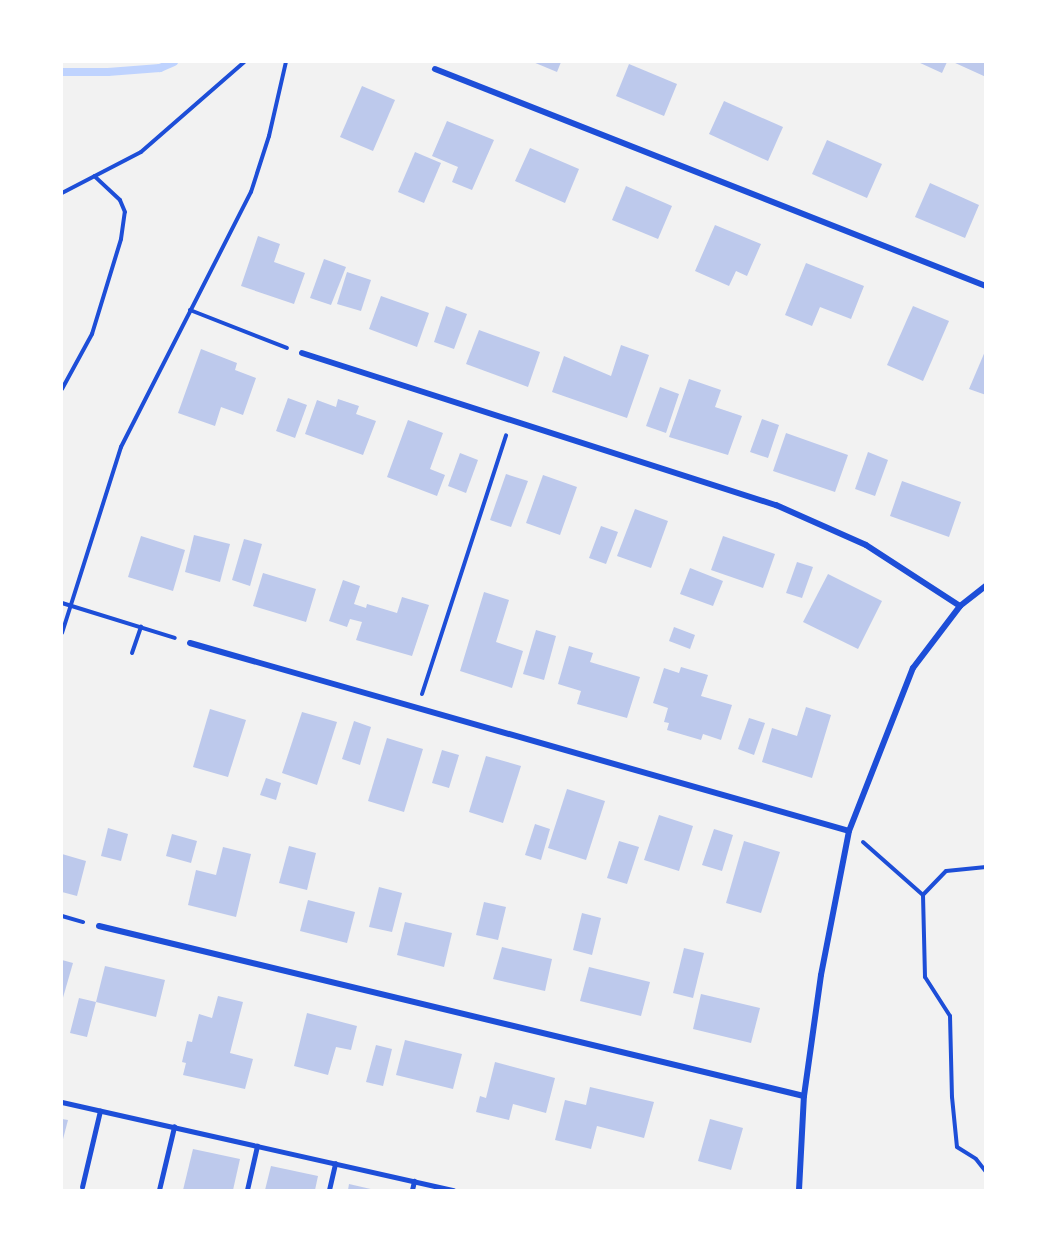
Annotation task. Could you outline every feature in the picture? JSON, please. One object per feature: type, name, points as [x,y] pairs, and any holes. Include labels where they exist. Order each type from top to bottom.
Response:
[{"type":"street","points":[[435,69],[986,286]]},
{"type":"street","points":[[302,353],[776,505],[866,545],[960,606]]},
{"type":"street","points":[[798,1191],[804,1096],[821,975],[849,831],[913,668],[960,606],[986,586]]},
{"type":"street","points":[[190,643],[849,831]]},
{"type":"street","points":[[99,927],[804,1096]]},
{"type":"lane","points":[[62,1102],[453,1191]]},
{"type":"lane","points":[[82,1187],[100,1111]]},
{"type":"lane","points":[[159,1191],[174,1127]]},
{"type":"lane","points":[[248,1191],[257,1146]]},
{"type":"lane","points":[[329,1191],[335,1164]]},
{"type":"lane","points":[[412,1191],[414,1181]]},
{"type":"path","points":[[62,193],[141,152],[244,62]]},
{"type":"path","points":[[62,633],[122,447],[251,192],[269,136],[286,62]]},
{"type":"path","points":[[62,389],[92,334],[122,239],[125,212],[120,200],[94,176]]},
{"type":"path","points":[[190,310],[302,353]]},
{"type":"path","points":[[417,707],[510,420]]},
{"type":"path","points":[[62,603],[190,643]]},
{"type":"path","points":[[132,653],[141,627]]},
{"type":"path","points":[[849,831],[923,895]]},
{"type":"path","points":[[986,867],[946,871],[923,895],[925,977],[950,1016],[952,1097],[957,1147],[976,1159],[986,1172]]},
{"type":"path","points":[[62,916],[99,927]]},
{"type":"building","points":[[533,62],[561,62],[557,72]]},
{"type":"building","points":[[918,62],[947,62],[942,73]]},
{"type":"building","points":[[953,62],[986,62],[986,77]]},
{"type":"building","points":[[629,64],[677,84],[664,116],[616,96]]},
{"type":"building","points":[[362,86],[395,100],[373,151],[340,137]]},
{"type":"building","points":[[724,101],[783,127],[768,161],[709,134]]},
{"type":"building","points":[[447,121],[494,140],[472,190],[452,182],[458,167],[432,156]]},
{"type":"building","points":[[827,140],[882,164],[867,198],[812,174]]},
{"type":"building","points":[[530,148],[579,169],[565,203],[515,181]]},
{"type":"building","points":[[415,152],[441,163],[424,203],[398,192]]},
{"type":"building","points":[[930,183],[979,205],[965,238],[915,217]]},
{"type":"building","points":[[626,186],[672,206],[658,239],[612,220]]},
{"type":"building","points":[[715,225],[761,244],[747,276],[736,271],[729,286],[695,271]]},
{"type":"building","points":[[258,236],[280,244],[274,262],[305,273],[294,304],[241,286]]},
{"type":"building","points":[[324,259],[346,267],[331,305],[310,298]]},
{"type":"building","points":[[806,263],[864,286],[851,319],[820,307],[812,326],[785,315]]},
{"type":"building","points":[[347,272],[371,280],[361,311],[337,304]]},
{"type":"building","points":[[381,296],[429,313],[417,347],[369,329]]},
{"type":"building","points":[[446,306],[467,314],[454,349],[434,342]]},
{"type":"building","points":[[913,306],[949,321],[923,381],[887,365]]},
{"type":"building","points":[[479,330],[540,352],[528,387],[466,364]]},
{"type":"building","points":[[621,345],[649,355],[627,418],[552,392],[564,356],[611,376]]},
{"type":"building","points":[[201,349],[237,363],[235,370],[256,378],[243,415],[221,407],[215,426],[178,413]]},
{"type":"building","points":[[986,349],[986,395],[969,389]]},
{"type":"building","points":[[689,379],[721,390],[715,407],[742,416],[728,455],[669,437]]},
{"type":"building","points":[[660,387],[679,394],[666,433],[646,426]]},
{"type":"building","points":[[288,398],[307,405],[295,438],[276,431]]},
{"type":"building","points":[[338,399],[359,406],[356,414],[376,421],[363,455],[305,434],[317,400],[336,407]]},
{"type":"building","points":[[762,419],[779,425],[768,458],[750,452]]},
{"type":"building","points":[[408,420],[443,433],[430,469],[445,475],[437,496],[387,477]]},
{"type":"building","points":[[786,433],[848,455],[835,492],[773,471]]},
{"type":"building","points":[[868,452],[888,460],[875,496],[855,489]]},
{"type":"building","points":[[460,453],[478,460],[466,493],[448,486]]},
{"type":"building","points":[[506,474],[528,481],[511,527],[490,520]]},
{"type":"building","points":[[543,475],[577,487],[560,535],[526,523]]},
{"type":"building","points":[[902,481],[961,502],[949,537],[890,516]]},
{"type":"building","points":[[635,509],[668,521],[651,568],[617,556]]},
{"type":"building","points":[[601,526],[618,532],[606,564],[589,558]]},
{"type":"building","points":[[194,535],[230,544],[220,582],[185,572]]},
{"type":"building","points":[[141,536],[185,550],[173,591],[128,577]]},
{"type":"building","points":[[723,536],[775,554],[763,588],[711,570]]},
{"type":"building","points":[[244,539],[262,544],[250,586],[232,580]]},
{"type":"building","points":[[797,562],[813,567],[802,598],[786,593]]},
{"type":"building","points":[[690,568],[723,581],[713,606],[680,594]]},
{"type":"building","points":[[263,573],[316,589],[306,622],[253,606]]},
{"type":"building","points":[[828,574],[882,601],[858,649],[803,622]]},
{"type":"building","points":[[343,580],[360,586],[354,604],[366,608],[367,604],[397,613],[402,597],[429,605],[412,656],[356,640],[362,622],[350,619],[347,627],[329,621]]},
{"type":"building","points":[[484,592],[509,600],[496,642],[523,651],[512,688],[460,671]]},
{"type":"building","points":[[674,627],[695,635],[690,649],[669,641]]},
{"type":"building","points":[[536,630],[556,636],[544,680],[523,674]]},
{"type":"building","points":[[569,646],[593,653],[590,662],[640,677],[627,718],[577,704],[581,691],[558,684]]},
{"type":"building","points":[[681,667],[708,675],[701,696],[732,705],[721,740],[703,734],[701,740],[667,730],[669,723],[664,722],[668,708],[653,703],[664,668],[679,673]]},
{"type":"building","points":[[806,707],[831,715],[812,778],[762,762],[772,728],[797,736]]},
{"type":"building","points":[[210,709],[246,720],[228,777],[193,767]]},
{"type":"building","points":[[302,712],[337,722],[317,785],[282,773]]},
{"type":"building","points":[[749,718],[765,723],[754,755],[738,749]]},
{"type":"building","points":[[354,721],[371,727],[360,765],[342,759]]},
{"type":"building","points":[[387,738],[423,749],[404,812],[368,801]]},
{"type":"building","points":[[442,750],[459,755],[449,788],[432,783]]},
{"type":"building","points":[[486,756],[521,766],[503,823],[469,812]]},
{"type":"building","points":[[266,778],[281,783],[276,800],[260,795]]},
{"type":"building","points":[[567,789],[605,801],[586,860],[548,848]]},
{"type":"building","points":[[659,815],[693,826],[679,871],[644,860]]},
{"type":"building","points":[[535,824],[550,829],[541,860],[525,855]]},
{"type":"building","points":[[108,828],[128,834],[121,861],[101,856]]},
{"type":"building","points":[[714,829],[733,835],[722,871],[702,865]]},
{"type":"building","points":[[172,834],[197,841],[191,863],[166,856]]},
{"type":"building","points":[[619,841],[639,847],[627,884],[607,878]]},
{"type":"building","points":[[744,841],[780,852],[761,913],[726,903]]},
{"type":"building","points":[[289,846],[316,853],[307,890],[279,883]]},
{"type":"building","points":[[223,847],[251,854],[236,917],[188,905],[196,870],[216,875]]},
{"type":"building","points":[[62,854],[86,861],[77,896],[62,892]]},
{"type":"building","points":[[379,887],[402,893],[392,932],[369,927]]},
{"type":"building","points":[[308,900],[355,912],[347,943],[300,931]]},
{"type":"building","points":[[484,902],[506,907],[498,940],[476,935]]},
{"type":"building","points":[[582,913],[601,918],[592,955],[573,950]]},
{"type":"building","points":[[405,922],[452,933],[444,967],[397,955]]},
{"type":"building","points":[[502,947],[552,959],[545,991],[493,979]]},
{"type":"building","points":[[684,948],[704,953],[693,998],[673,993]]},
{"type":"building","points":[[62,960],[73,963],[62,1001]]},
{"type":"building","points":[[105,966],[165,980],[156,1017],[96,1002]]},
{"type":"building","points":[[589,967],[650,982],[641,1016],[580,1001]]},
{"type":"building","points":[[701,994],[760,1008],[751,1043],[693,1029]]},
{"type":"building","points":[[218,996],[243,1002],[230,1053],[253,1059],[245,1089],[183,1075],[186,1063],[182,1062],[187,1041],[192,1042],[199,1014],[212,1018]]},
{"type":"building","points":[[79,998],[96,1002],[87,1037],[70,1033]]},
{"type":"building","points":[[307,1013],[357,1026],[351,1050],[336,1047],[328,1075],[294,1066]]},
{"type":"building","points":[[405,1040],[462,1054],[453,1089],[396,1075]]},
{"type":"building","points":[[376,1045],[392,1049],[383,1086],[366,1082]]},
{"type":"building","points":[[495,1062],[555,1078],[546,1113],[513,1104],[509,1120],[476,1112],[480,1096],[486,1098]]},
{"type":"building","points":[[590,1087],[654,1102],[644,1138],[597,1126],[591,1149],[555,1140],[565,1100],[586,1105]]},
{"type":"building","points":[[62,1119],[68,1120],[62,1143]]},
{"type":"building","points":[[710,1119],[743,1128],[731,1170],[698,1161]]},
{"type":"building","points":[[193,1149],[240,1159],[233,1190],[183,1190]]},
{"type":"building","points":[[271,1166],[318,1176],[315,1190],[265,1190]]},
{"type":"building","points":[[349,1184],[375,1190],[348,1190]]},
{"type":"waterway","points":[[62,72],[108,72],[160,68],[174,62]]}]
